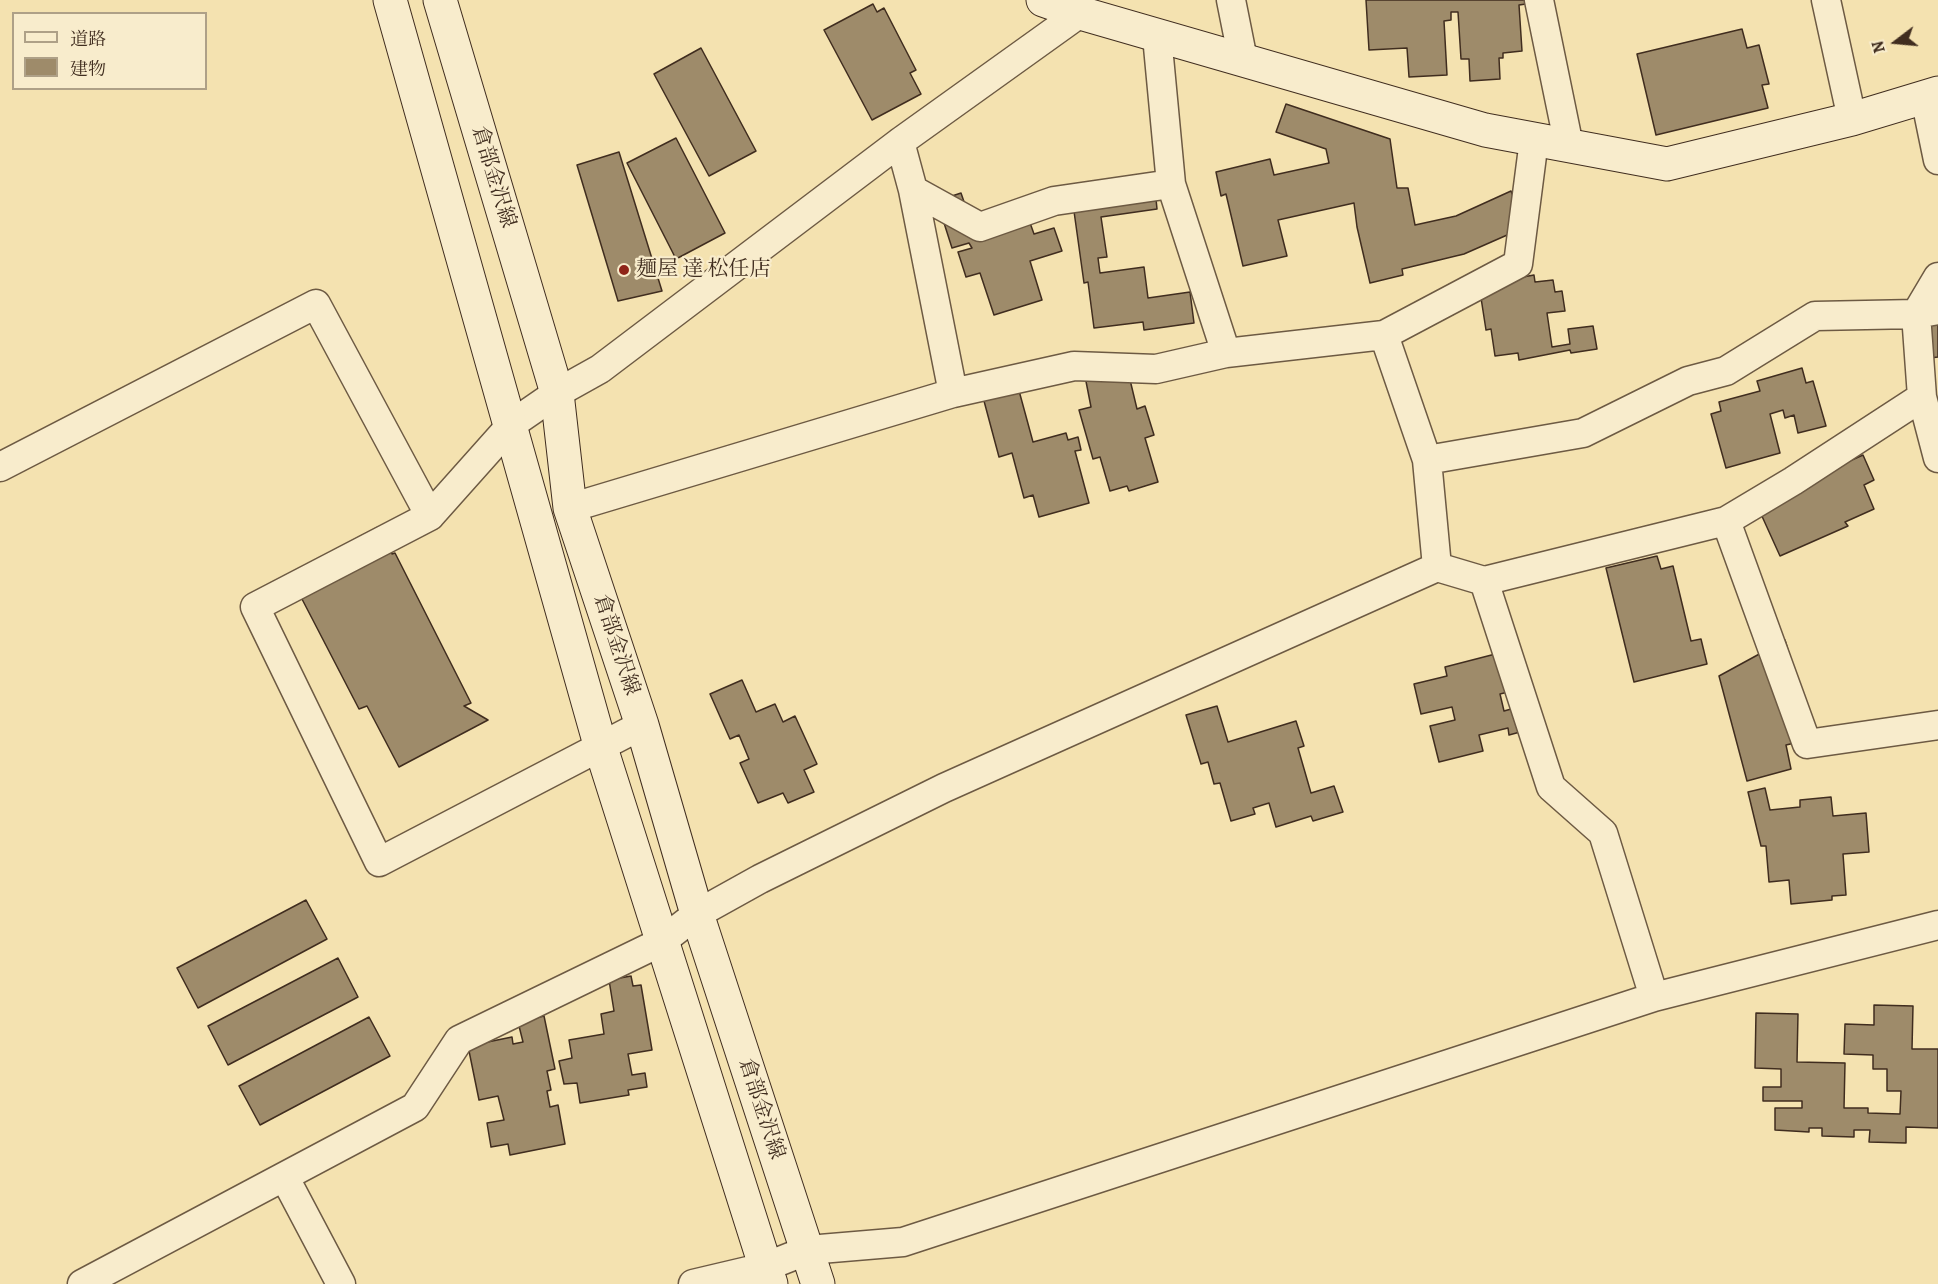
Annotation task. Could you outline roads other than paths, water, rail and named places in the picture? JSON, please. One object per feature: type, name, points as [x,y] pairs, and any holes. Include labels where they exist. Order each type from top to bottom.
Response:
[{"type":"main road","name":"倉部金沢線","points":[[390,0],[602,748],[661,942],[768,1276]]},
{"type":"main road","name":"倉部金沢線","points":[[440,0],[557,393],[570,508],[642,725],[697,914],[818,1284]]},
{"type":"main road","points":[[1043,0],[1157,36],[1485,130],[1666,164],[1852,119],[1932,95]]},
{"type":"street","points":[[1232,0],[1243,60]]},
{"type":"street","points":[[1539,0],[1569,146]]},
{"type":"street","points":[[1826,0],[1852,119]]},
{"type":"street","points":[[642,725],[602,748],[379,862],[255,607],[430,516],[512,424],[557,393],[600,369],[900,142],[1080,13]]},
{"type":"street","points":[[1157,36],[1171,184],[1226,353]]},
{"type":"street","points":[[1932,95],[1938,160]]},
{"type":"street","points":[[570,508],[953,393],[1074,366],[1156,369],[1226,353],[1384,335],[1518,264],[1534,140]]},
{"type":"street","points":[[900,142],[913,190],[953,393]]},
{"type":"street","points":[[913,190],[980,227],[1053,201],[1171,184]]},
{"type":"street","points":[[1938,277],[1927,312],[1922,397],[1938,458]]},
{"type":"street","points":[[0,467],[316,303],[430,516]]},
{"type":"street","points":[[1427,460],[1583,433],[1688,381],[1726,370],[1815,316],[1927,312]]},
{"type":"street","points":[[1384,335],[1427,460],[1437,567]]},
{"type":"street","points":[[82,1284],[415,1107],[459,1040],[661,942],[697,914],[760,879],[944,788],[1437,567],[1484,581],[1726,521],[1793,481],[1922,397]]},
{"type":"street","points":[[1726,521],[1807,744],[1938,725]]},
{"type":"street","points":[[1484,581],[1551,787],[1603,833],[1654,997]]},
{"type":"street","points":[[693,1284],[768,1276],[808,1250],[903,1242],[1654,997],[1938,925]]},
{"type":"street","points":[[285,1178],[341,1284]]},
{"type":"place","name":"麺屋 達 松任店","points":[[624,270]]}]
